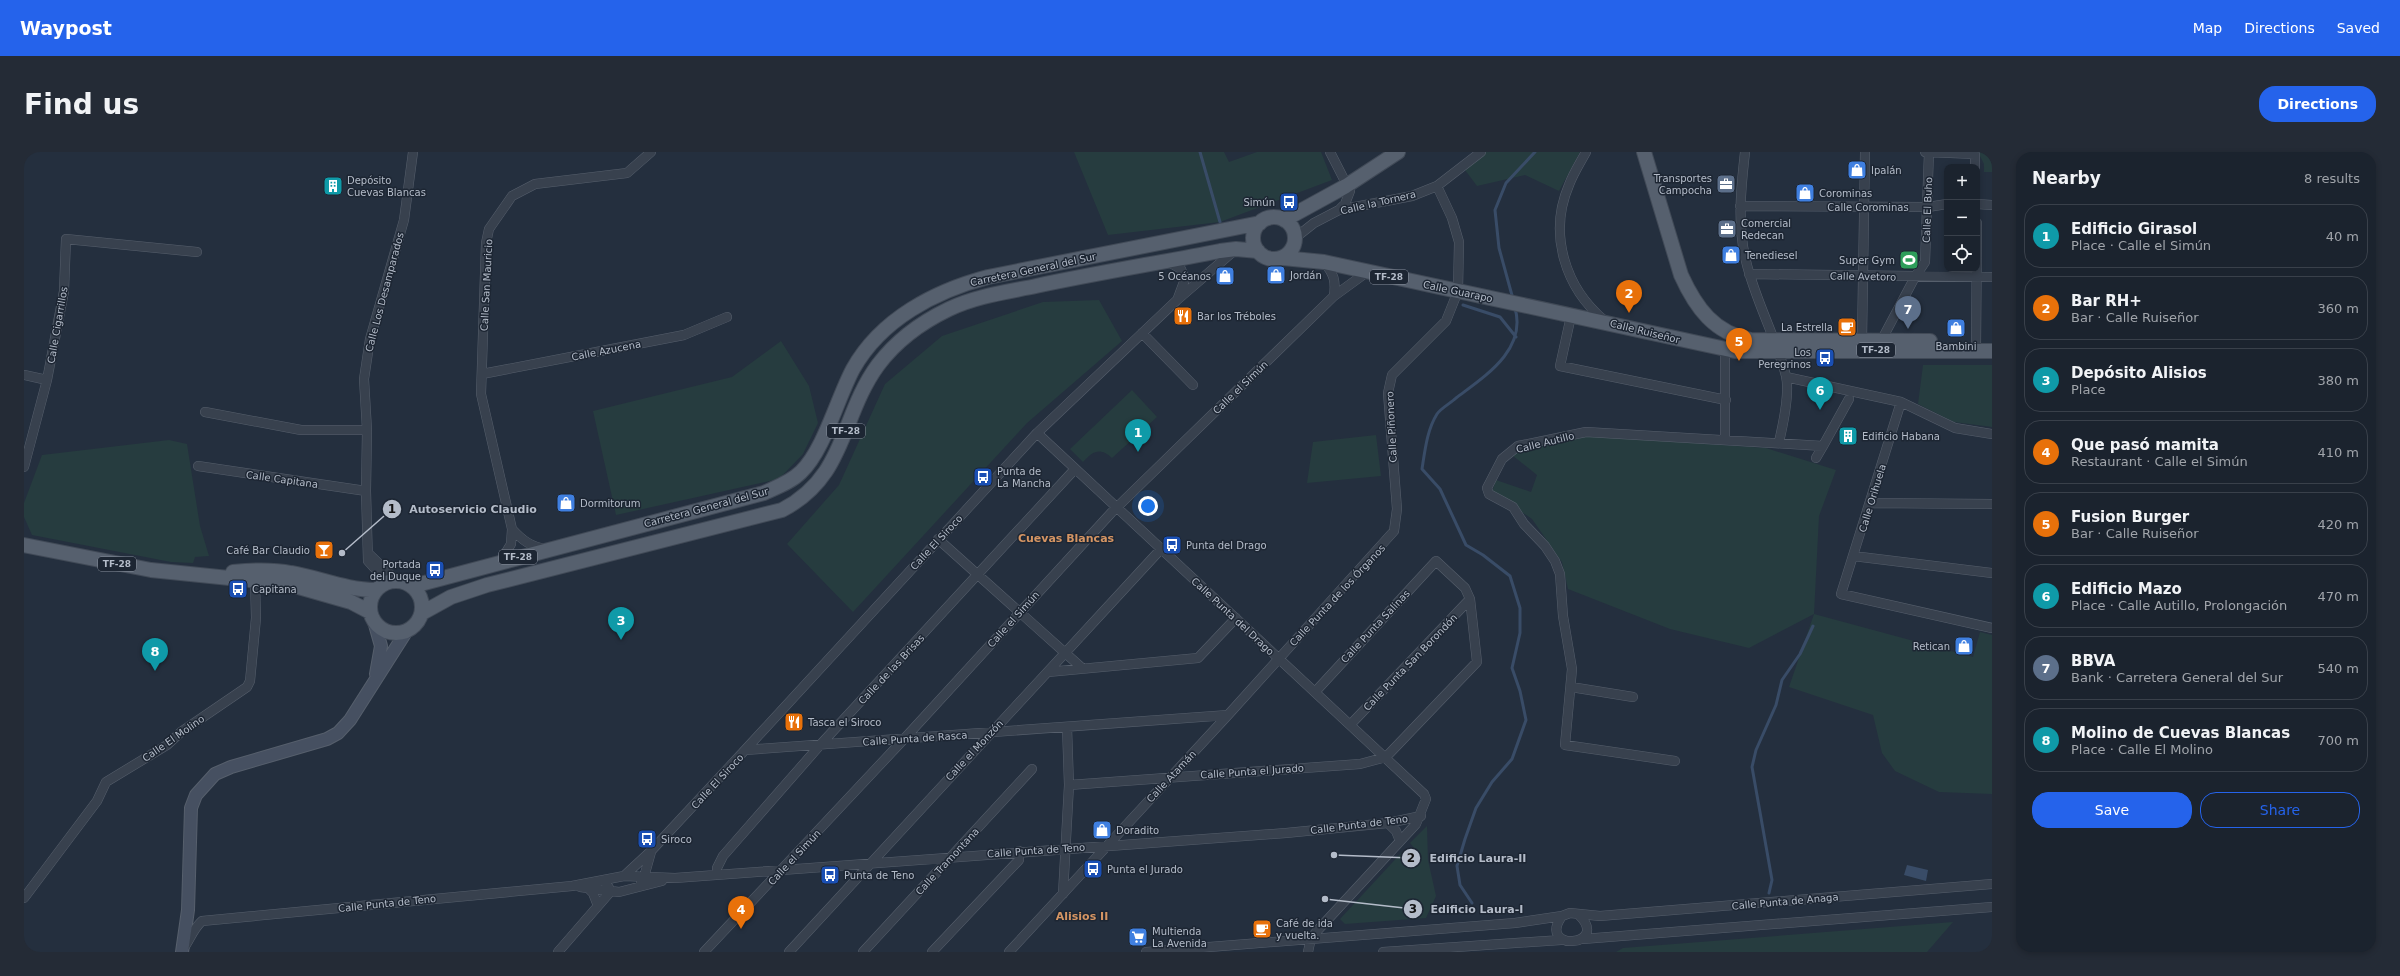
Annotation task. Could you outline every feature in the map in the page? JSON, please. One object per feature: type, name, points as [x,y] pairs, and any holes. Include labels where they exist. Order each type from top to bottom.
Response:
[{"type":"main road","name":"TF-28","points":[[1260,222],[1272,218],[1284,220],[1346,186],[1398,152]]},
{"type":"main road","name":"TF-28","points":[[1644,152],[1682,275],[1698,308],[1711,322],[1727,333],[1774,346],[1976,346],[1992,342]]},
{"type":"main road","points":[[1283,258],[1293,247],[1295,238],[1292,227],[1284,220]]},
{"type":"main road","points":[[1258,251],[1253,240],[1254,233],[1260,222]]},
{"type":"main road","name":"Carretera General del Sur","points":[[413,586],[764,493],[787,483],[802,471],[818,449],[837,401],[858,362],[875,341],[901,316],[928,298],[957,285],[988,277],[1260,222]]},
{"type":"main road","name":"Carretera General del Sur","points":[[422,613],[451,597],[487,585],[782,510],[804,497],[832,466],[860,395],[878,365],[896,345],[924,323],[949,309],[972,300],[1094,274],[1236,249],[1258,251]]},
{"type":"main road","name":"TF-28","points":[[1258,251],[1272,259],[1283,258]]},
{"type":"main road","name":"Calle Guarapo","points":[[1283,258],[1324,262],[1608,324]]},
{"type":"main road","name":"Calle Ruiseñor","points":[[1608,324],[1735,351],[1774,346]]},
{"type":"main road","name":"TF-28","points":[[1774,346],[1862,341],[1878,345]]},
{"type":"main road","name":"TF-28","points":[[1976,346],[1992,351]]},
{"type":"main road","name":"TF-28","points":[[24,545],[151,570],[288,584],[321,592],[351,602],[372,616],[384,631],[391,633],[406,632],[416,625],[422,613]]},
{"type":"main road","name":"TF-28","points":[[210,575],[268,570],[292,573],[355,589],[378,588],[397,581]]},
{"type":"main road","points":[[397,581],[413,586],[422,601],[422,613]]},
{"type":"main road","points":[[375,678],[381,646],[372,616],[371,600],[378,588]]},
{"type":"main road","points":[[182,951],[189,899],[191,808],[204,784],[215,774],[231,767],[327,739],[338,733],[350,720],[375,678],[406,632]]},
{"type":"street","name":"Calle Los Desamparados","points":[[378,588],[378,572],[368,561],[366,491],[367,430],[364,379],[370,339],[404,220],[413,152]]},
{"type":"street","name":"Calle San Mauricio","points":[[500,562],[511,544],[512,529],[481,394],[486,243],[489,229],[512,196],[535,184],[627,172],[651,152]]},
{"type":"street","points":[[1330,152],[1346,186],[1350,191],[1349,196],[1339,210]]},
{"type":"street","name":"Calle la Tornera","points":[[1295,238],[1314,223],[1339,210],[1412,196],[1437,186],[1481,152]]},
{"type":"street","name":"Calle Ruiseñor","points":[[1586,152],[1568,185],[1564,200],[1561,214],[1563,257],[1567,273],[1583,299],[1608,324]]},
{"type":"street","points":[[1745,152],[1740,206],[1742,241],[1749,274],[1786,377],[1784,419],[1779,442]]},
{"type":"street","points":[[1862,341],[1865,152]]},
{"type":"street","points":[[1925,152],[1975,154],[1975,164]]},
{"type":"street","name":"Calle El Buho","points":[[1878,345],[1915,277],[1925,262],[1929,152]]},
{"type":"street","name":"Calle Piñonero","points":[[1394,531],[1397,509],[1388,393],[1392,375],[1446,321],[1458,291],[1459,242],[1452,218],[1437,186]]},
{"type":"street","name":"Calle Corominas","points":[[1740,206],[1928,207],[1944,204]]},
{"type":"street","points":[[1980,204],[1992,205]]},
{"type":"street","points":[[1976,346],[1978,277],[1977,236]]},
{"type":"street","name":"Calle Cigarrillos","points":[[24,468],[47,380],[64,291],[66,239],[198,252]]},
{"type":"street","name":"Calle El Siroco","points":[[624,876],[651,851],[938,539],[1037,434],[1177,300],[1236,249]]},
{"type":"street","points":[[1167,261],[1180,269],[1185,279],[1177,300]]},
{"type":"street","points":[[1324,262],[1332,272],[1336,282],[1334,296]]},
{"type":"street","name":"Calle el Simún","points":[[704,952],[904,739],[1116,508],[1334,296],[1367,272]]},
{"type":"street","name":"Calle Avetoro","points":[[1749,274],[1992,277]]},
{"type":"street","points":[[1571,316],[1560,366],[1726,400]]},
{"type":"street","name":"Calle Azucena","points":[[482,374],[684,335],[728,317]]},
{"type":"street","points":[[1142,333],[1193,385]]},
{"type":"street","points":[[1725,348],[1725,440],[1767,444],[1779,442],[1823,446]]},
{"type":"street","points":[[24,375],[47,380]]},
{"type":"street","points":[[1786,377],[1901,402],[1955,428],[1992,434]]},
{"type":"street","points":[[1816,458],[1849,399]]},
{"type":"street","name":"Calle Orihuela","points":[[1901,402],[1841,594],[1992,628]]},
{"type":"street","points":[[205,412],[301,430],[367,430]]},
{"type":"street","name":"Calle Autillo","points":[[1675,761],[1565,745],[1572,669],[1563,616],[1560,574],[1555,561],[1545,546],[1524,524],[1513,507],[1489,494],[1488,488],[1502,459],[1518,446],[1586,432],[1725,440]]},
{"type":"street","name":"Calle Punta del Drago","points":[[1037,434],[1386,757],[1424,794],[1426,799],[1421,816]]},
{"type":"street","name":"Calle Capitana","points":[[198,466],[366,491]]},
{"type":"street","name":"Calle de las Brisas","points":[[717,875],[717,868],[723,856],[821,744],[1075,470]]},
{"type":"street","points":[[1870,503],[1992,504]]},
{"type":"street","points":[[512,529],[526,542],[536,547],[550,549]]},
{"type":"street","name":"Calle Punta de los Órganos","points":[[1278,658],[1394,531]]},
{"type":"street","points":[[938,539],[1082,668]]},
{"type":"street","name":"Calle el Monzón","points":[[789,952],[1161,549]]},
{"type":"street","points":[[368,553],[397,581]]},
{"type":"street","points":[[1853,556],[1992,573]]},
{"type":"street","name":"Calle Punta Salinas","points":[[1315,692],[1436,561],[1465,588],[1470,598]]},
{"type":"street","name":"Calle El Molino","points":[[24,898],[97,801],[106,782],[167,745],[181,732],[247,687],[250,681],[256,618],[255,580]]},
{"type":"street","points":[[1386,757],[1477,662],[1470,598]]},
{"type":"street","name":"Calle Punta San Borondón","points":[[1350,725],[1470,598]]},
{"type":"street","points":[[1048,672],[1198,658],[1236,618]]},
{"type":"street","name":"Calle Atamán","points":[[1009,952],[1228,715],[1278,658]]},
{"type":"street","points":[[1571,686],[1633,697]]},
{"type":"street","name":"Calle Punta de Rasca","points":[[745,750],[1228,715]]},
{"type":"street","points":[[1063,894],[1067,848],[1069,785],[1067,727]]},
{"type":"street","name":"Calle Punta el Jurado","points":[[1069,785],[1360,764],[1386,757]]},
{"type":"street","name":"Calle Tramontana","points":[[863,952],[1032,769]]},
{"type":"street","points":[[1308,952],[1311,938],[1421,816]]},
{"type":"street","name":"Calle Punta de Teno","points":[[202,921],[572,886],[624,876],[675,878],[1019,851],[1107,846],[1388,823],[1421,816]]},
{"type":"street","points":[[1388,823],[1396,831],[1400,841]]},
{"type":"street","name":"Calle El Siroco","points":[[644,877],[651,851]]},
{"type":"street","points":[[932,952],[1019,860],[1019,851]]},
{"type":"street","points":[[627,890],[644,877]]},
{"type":"street","points":[[558,952],[611,891],[607,885],[608,878]]},
{"type":"street","name":"Calle Punta de Teno","points":[[572,886],[611,891],[627,890],[675,878]]},
{"type":"street","name":"Calle Punta de Anaga","points":[[1579,915],[1600,916],[1992,884]]},
{"type":"street","points":[[587,888],[593,893],[598,906]]},
{"type":"street","points":[[182,951],[190,940],[192,933],[202,921],[192,910],[189,899]]},
{"type":"street","points":[[1383,952],[1561,940],[1569,944],[1583,939],[1992,907]]},
{"type":"street","points":[[1146,952],[1515,923],[1562,916],[1570,913],[1579,915],[1585,921],[1587,930],[1583,939]]},
{"type":"street","points":[[1561,940],[1556,932],[1557,924],[1562,916]]},
{"type":"green space","points":[[1074,152],[1224,152],[1229,162],[1257,152],[1321,152],[1332,180],[1220,222],[1108,235]]},
{"type":"green space","points":[[1483,152],[1580,152],[1559,191],[1525,175],[1477,186],[1465,170]]},
{"type":"green space","points":[[1978,152],[1992,152],[1992,172],[1984,172],[1984,164]]},
{"type":"green space","points":[[1099,300],[1122,341],[1027,423],[853,612],[787,544],[839,485],[885,384],[942,336],[1043,302]]},
{"type":"green space","points":[[781,341],[809,386],[818,423],[803,454],[779,479],[616,515],[593,411],[732,377]]},
{"type":"green space","points":[[1923,365],[1992,365],[1992,427],[1954,422],[1918,404]]},
{"type":"green space","points":[[1132,390],[1157,417],[1112,458],[1104,452],[1097,452],[1090,455],[1083,462],[1070,449]]},
{"type":"green space","points":[[1376,435],[1381,476],[1307,483],[1313,442]]},
{"type":"green space","points":[[1589,436],[1766,448],[1836,470],[1819,516],[1814,614],[1749,648],[1670,629],[1568,589],[1562,562],[1532,519],[1492,492],[1496,480],[1531,492],[1537,475],[1512,455],[1528,449]]},
{"type":"green space","points":[[169,440],[187,444],[200,526],[209,556],[195,557],[193,563],[171,562],[32,535],[24,517],[24,503],[42,455]]},
{"type":"green space","points":[[1814,614],[1973,657],[1980,632],[1992,635],[1992,794],[1939,792],[1895,771],[1882,753],[1873,715],[1789,687]]},
{"type":"green space","points":[[1427,826],[1428,860],[1436,896],[1426,918],[1345,924],[1340,919],[1403,851],[1407,855],[1414,848],[1410,843]]},
{"type":"green space","points":[[1953,922],[1927,952],[1616,952],[1623,948]]},
{"type":"water","points":[[1907,865],[1928,870],[1926,881],[1904,875]]},
{"type":"waterway","points":[[1200,152],[1220,222]]},
{"type":"waterway","points":[[1513,299],[1499,248],[1495,210],[1506,183],[1535,152]]},
{"type":"waterway","points":[[1463,305],[1500,317],[1516,337]]},
{"type":"waterway","points":[[1472,903],[1460,885],[1457,866],[1476,808],[1492,782],[1512,759],[1526,720],[1520,691],[1512,668],[1520,633],[1520,608],[1510,576],[1483,555],[1466,545],[1440,489],[1422,469],[1425,447],[1437,414],[1491,371],[1509,349],[1515,337],[1517,323],[1515,308]]},
{"type":"waterway","points":[[1769,893],[1772,880],[1752,767],[1756,750],[1776,705],[1782,680],[1800,654],[1813,626]]},
{"type":"place","name":"Ipalán","points":[[1857,170]]},
{"type":"place","name":"Transportes Campocha","points":[[1726,184]]},
{"type":"place","name":"Depósito Cuevas Blancas","points":[[333,186]]},
{"type":"place","name":"Corominas","points":[[1805,193]]},
{"type":"place","name":"Simún","points":[[1289,202]]},
{"type":"place","name":"Comercial Redecan","points":[[1727,229]]},
{"type":"place","name":"Tenediesel","points":[[1731,255]]},
{"type":"place","name":"Super Gym","points":[[1909,260]]},
{"type":"place","name":"Jordán","points":[[1276,275]]},
{"type":"place","name":"5 Océanos","points":[[1225,276]]},
{"type":"place","name":"Bar RH+","points":[[1629,313]]},
{"type":"place","name":"Bar los Tréboles","points":[[1183,316]]},
{"type":"place","name":"La Estrella","points":[[1847,327]]},
{"type":"place","name":"Bambini","points":[[1956,328]]},
{"type":"place","name":"BBVA","points":[[1908,329]]},
{"type":"place","name":"Los Peregrinos","points":[[1825,358]]},
{"type":"place","name":"Fusion Burger","points":[[1739,361]]},
{"type":"place","name":"Edificio Mazo","points":[[1820,410]]},
{"type":"place","name":"Edificio Habana","points":[[1848,436]]},
{"type":"place","name":"Edificio Girasol","points":[[1138,452]]},
{"type":"place","name":"Punta de La Mancha","points":[[983,477]]},
{"type":"place","name":"Dormitorum","points":[[566,503]]},
{"type":"place","name":"Punta del Drago","points":[[1172,545]]},
{"type":"place","name":"Café Bar Claudio","points":[[324,550]]},
{"type":"place","name":"Autoservicio Claudio","points":[[342,553]]},
{"type":"place","name":"Portada del Duque","points":[[435,570]]},
{"type":"place","name":"Capitana","points":[[238,589]]},
{"type":"place","name":"Depósito Alisios","points":[[621,640]]},
{"type":"place","name":"Retican","points":[[1964,646]]},
{"type":"place","name":"Molino de Cuevas Blancas","points":[[155,671]]},
{"type":"place","name":"Tasca el Siroco","points":[[794,722]]},
{"type":"place","name":"Doradito","points":[[1102,830]]},
{"type":"place","name":"Siroco","points":[[647,839]]},
{"type":"place","name":"Edificio Laura-II","points":[[1334,855]]},
{"type":"place","name":"Punta el Jurado","points":[[1093,869]]},
{"type":"place","name":"Punta de Teno","points":[[830,875]]},
{"type":"place","name":"Edificio Laura-I","points":[[1325,899]]},
{"type":"place","name":"Que pasó mamita","points":[[741,929]]},
{"type":"place","name":"Café de ida y vuelta.","points":[[1262,929]]},
{"type":"place","name":"Multienda La Avenida","points":[[1138,937]]},
{"type":"district","name":"Cuevas Blancas","points":[[1066,538]]},
{"type":"district","name":"Alisios II","points":[[1082,916]]}]
